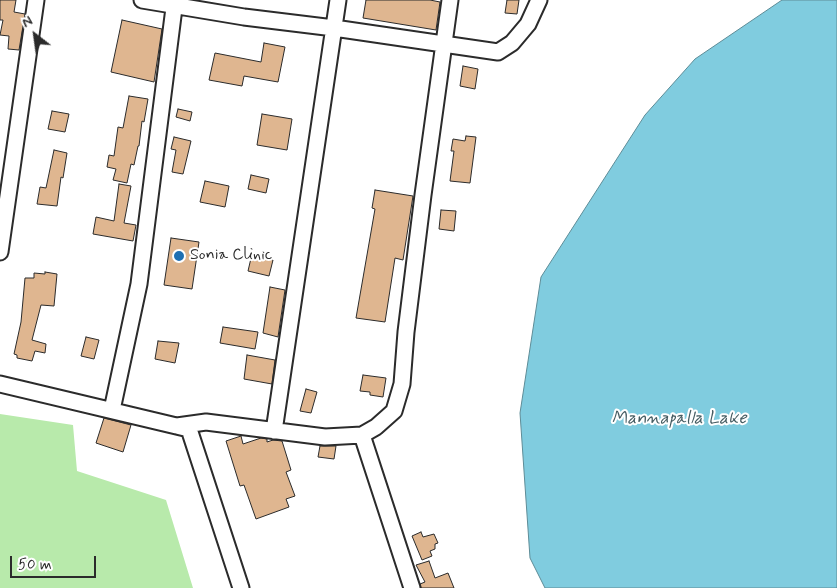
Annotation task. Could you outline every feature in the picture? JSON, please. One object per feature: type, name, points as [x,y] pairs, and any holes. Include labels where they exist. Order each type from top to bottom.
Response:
[{"type":"street","points":[[0,252],[36,0]]},
{"type":"street","points":[[142,0],[175,2],[244,17],[498,52],[512,43],[528,24],[539,0]]},
{"type":"street","points":[[274,431],[338,0]]},
{"type":"street","points":[[177,426],[206,422],[324,437],[362,435],[376,427],[394,411],[402,384],[406,332],[423,195],[450,0]]},
{"type":"street","points":[[112,410],[139,284],[175,2]]},
{"type":"street","points":[[0,384],[189,428],[241,588]]},
{"type":"street","points":[[362,435],[412,588]]},
{"type":"green space","points":[[0,414],[73,425],[77,471],[166,500],[193,588],[0,588]]},
{"type":"water","name":"Mannapalla Lake","points":[[782,0],[837,0],[837,588],[545,588],[530,558],[520,413],[541,277],[645,115],[695,59]]},
{"type":"building","points":[[0,0],[16,0],[14,12],[25,14],[19,50],[8,49],[9,36],[0,35],[3,20],[0,20]]},
{"type":"building","points":[[366,0],[430,0],[440,2],[436,30],[363,18]]},
{"type":"building","points":[[507,0],[519,0],[517,14],[505,13]]},
{"type":"building","points":[[122,20],[162,29],[154,82],[111,72]]},
{"type":"building","points":[[264,43],[285,47],[278,82],[244,76],[242,86],[209,80],[215,53],[261,62]]},
{"type":"building","points":[[463,66],[478,69],[475,89],[460,86]]},
{"type":"building","points":[[129,96],[148,99],[144,122],[142,121],[139,146],[134,165],[131,164],[127,183],[113,180],[116,169],[107,167],[109,155],[114,156],[118,127],[123,128]]},
{"type":"building","points":[[178,109],[192,112],[190,121],[176,117]]},
{"type":"building","points":[[52,111],[69,114],[65,132],[48,129]]},
{"type":"building","points":[[262,114],[292,119],[287,150],[257,145]]},
{"type":"building","points":[[466,136],[476,137],[470,183],[450,181],[454,151],[451,151],[453,139],[465,141]]},
{"type":"building","points":[[174,137],[191,141],[183,174],[172,172],[176,150],[171,149]]},
{"type":"building","points":[[54,150],[67,153],[57,206],[37,204],[40,187],[46,188]]},
{"type":"building","points":[[251,175],[269,179],[266,193],[248,189]]},
{"type":"building","points":[[205,181],[229,186],[225,207],[200,202]]},
{"type":"building","points":[[119,184],[131,186],[124,223],[136,225],[133,241],[93,234],[96,217],[114,221]]},
{"type":"building","points":[[375,190],[413,196],[403,260],[395,258],[385,322],[356,318],[375,209],[372,208]]},
{"type":"building","points":[[441,210],[456,211],[454,231],[439,229]]},
{"type":"building","points":[[171,238],[199,242],[192,289],[164,285]]},
{"type":"building","points":[[252,254],[273,260],[269,276],[248,271]]},
{"type":"building","points":[[45,272],[57,274],[54,306],[41,305],[32,340],[46,344],[45,353],[35,351],[32,361],[17,358],[17,355],[14,354],[21,322],[25,278],[34,278],[34,273],[45,274]]},
{"type":"building","points":[[270,287],[285,290],[278,337],[263,333]]},
{"type":"building","points":[[223,327],[258,332],[255,349],[220,343]]},
{"type":"building","points":[[86,337],[99,340],[94,359],[81,356]]},
{"type":"building","points":[[158,341],[179,343],[175,363],[155,359]]},
{"type":"building","points":[[247,355],[275,360],[272,384],[244,379]]},
{"type":"building","points":[[363,375],[386,378],[383,397],[370,395],[370,392],[360,391]]},
{"type":"building","points":[[306,389],[317,392],[311,413],[300,411]]},
{"type":"building","points":[[104,418],[131,425],[123,452],[96,443]]},
{"type":"building","points":[[241,436],[243,444],[261,438],[267,439],[267,442],[273,440],[282,441],[291,470],[286,472],[295,496],[286,499],[289,507],[256,519],[244,485],[240,486],[226,441]]},
{"type":"building","points":[[320,446],[336,446],[334,459],[318,457]]},
{"type":"building","points":[[421,532],[423,537],[434,534],[438,543],[435,544],[435,549],[430,551],[432,556],[422,560],[412,536]]},
{"type":"building","points":[[429,561],[435,578],[448,573],[454,588],[421,588],[420,584],[425,582],[416,565]]},
{"type":"place","name":"Sonia Clinic","points":[[179,256]]}]
